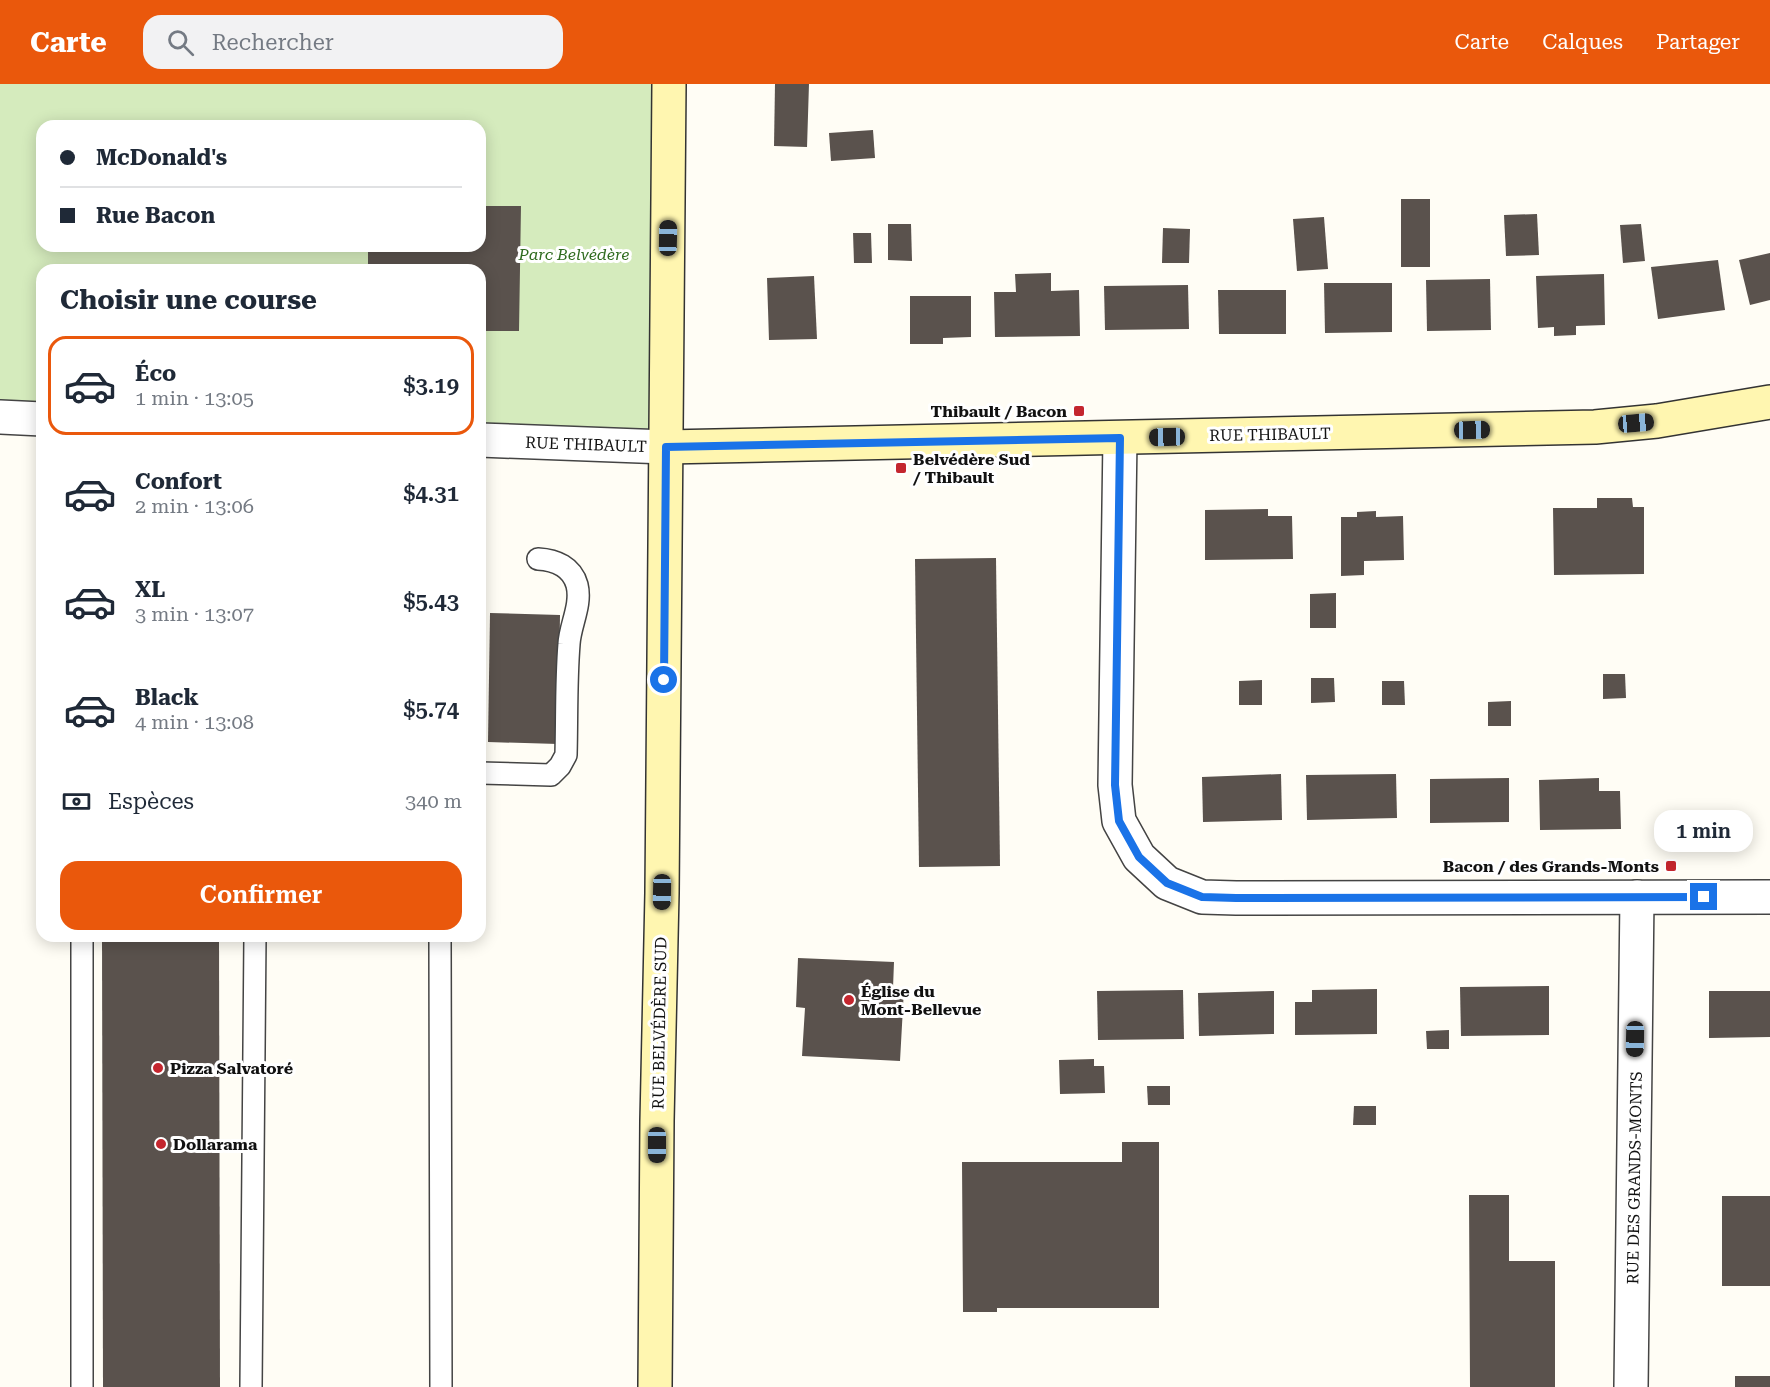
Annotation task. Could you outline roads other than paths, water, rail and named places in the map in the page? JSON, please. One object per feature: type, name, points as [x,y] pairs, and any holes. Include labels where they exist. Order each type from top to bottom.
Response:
[{"type":"street","name":"RUE BELVÉDÈRE SUD","points":[[655,1387],[669,84]]},
{"type":"street","name":"RUE THIBAULT","points":[[486,440],[666,447],[1595,427],[1657,421],[1770,402]]},
{"type":"street","points":[[0,417],[36,419]]},
{"type":"street","points":[[1120,438],[1115,785],[1119,821],[1139,857],[1167,883],[1202,897],[1236,898],[1770,897]]},
{"type":"street","name":"RUE DES GRANDS-MONTS","points":[[1631,1387],[1637,897]]},
{"type":"lane","points":[[486,773],[551,775],[566,755],[569,641],[579,597],[572,574],[562,565],[551,560],[538,559]]},
{"type":"lane","points":[[82,942],[82,1387]]},
{"type":"lane","points":[[251,1387],[255,942]]},
{"type":"lane","points":[[440,942],[441,1387]]},
{"type":"place","name":"Thibault / Bacon","points":[[1079,411]]},
{"type":"place","name":"Belvédère Sud / Thibault","points":[[901,468]]},
{"type":"place","name":"Bacon / des Grands-Monts","points":[[1671,866]]},
{"type":"place","name":"Église du Mont-Bellevue","points":[[849,1000]]},
{"type":"place","name":"Pizza Salvatoré","points":[[158,1068]]},
{"type":"place","name":"Dollarama","points":[[161,1144]]},
{"type":"park label","name":"Parc Belvédère","points":[[574,254]]}]
